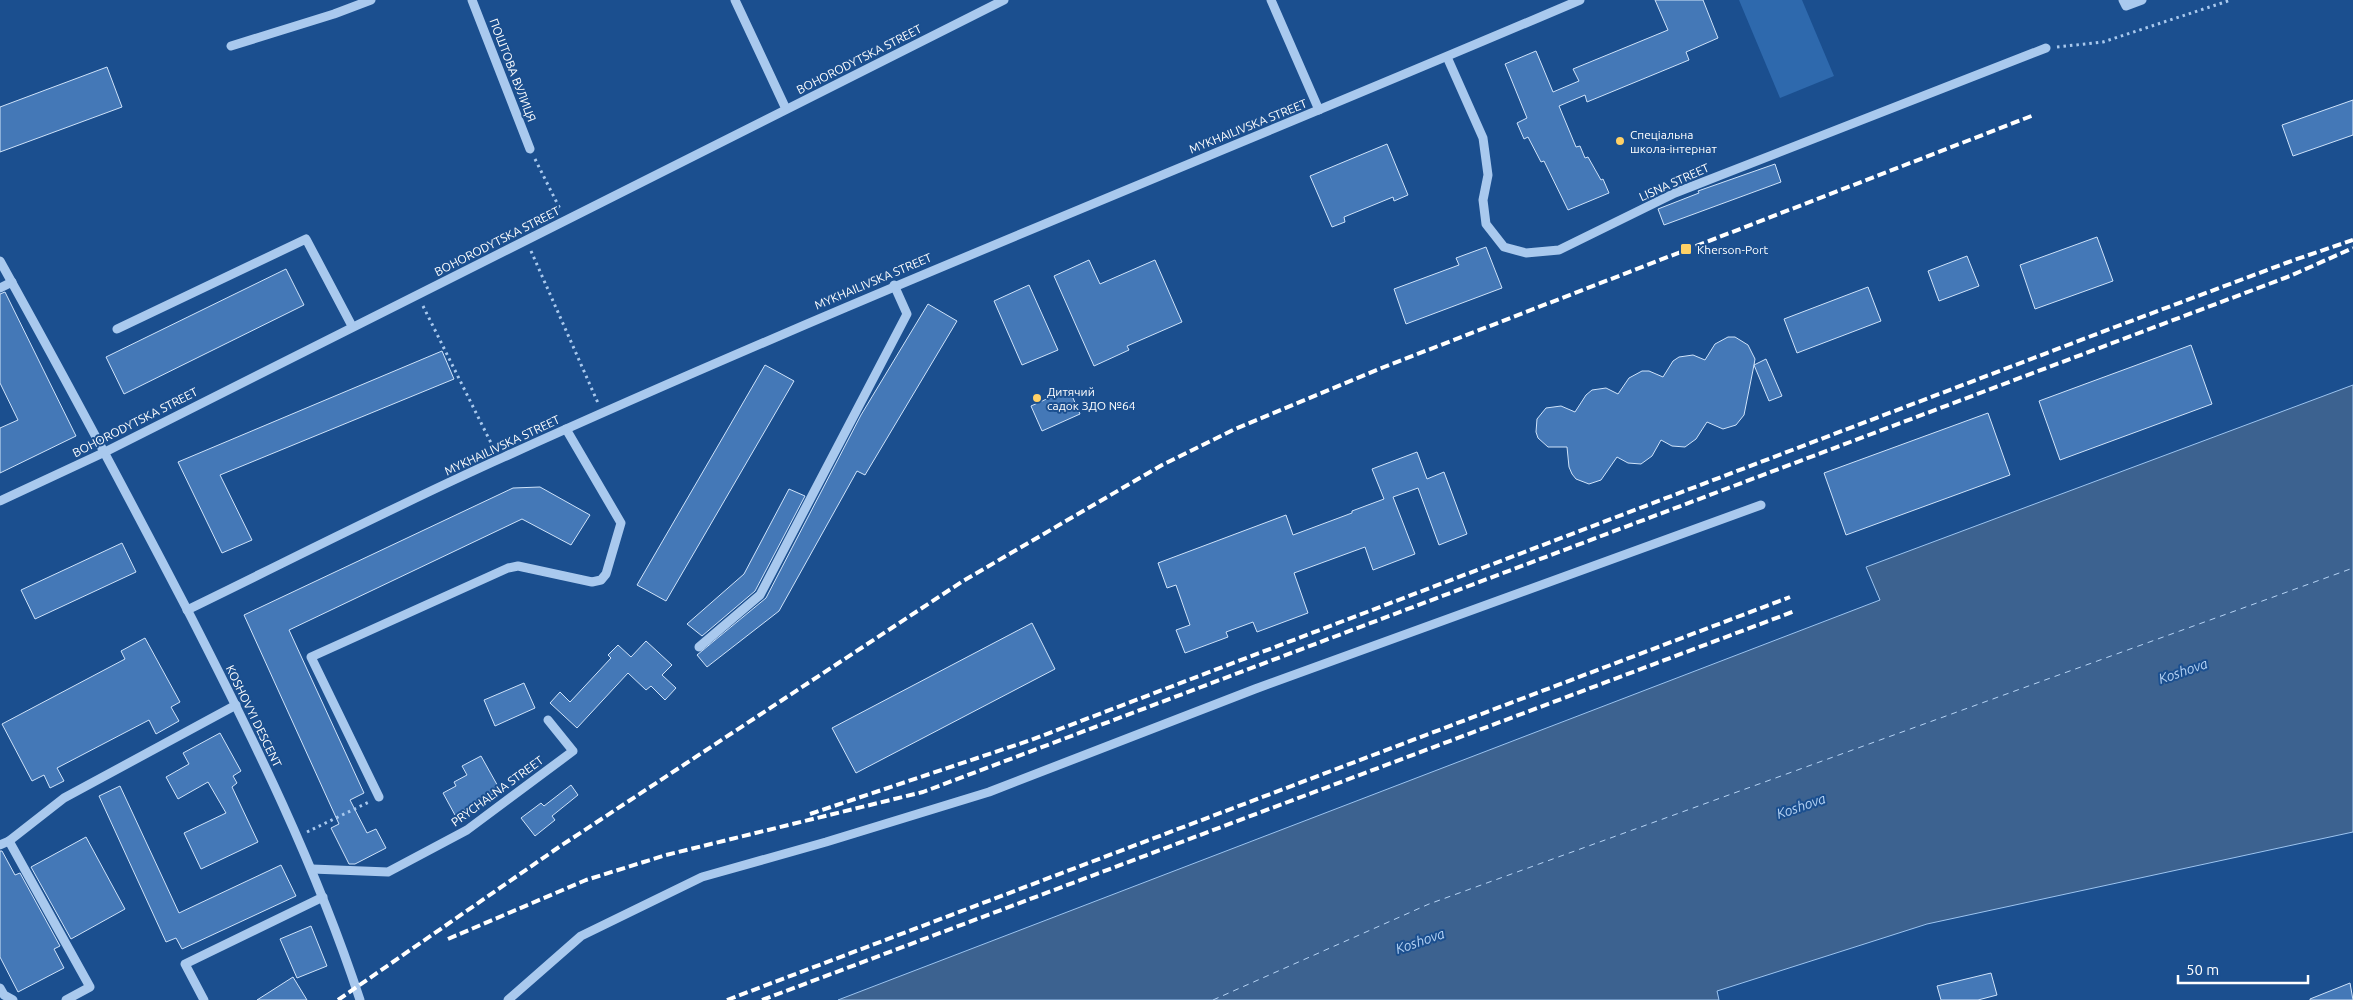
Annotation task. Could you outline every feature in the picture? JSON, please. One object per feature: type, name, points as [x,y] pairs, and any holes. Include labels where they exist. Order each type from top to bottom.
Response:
[{"type":"street","points":[[231,46],[334,14],[371,0]]},
{"type":"street","name":"ПОШТОВА ВУЛИЦЯ","points":[[472,0],[530,149]]},
{"type":"street","points":[[735,0],[786,110]]},
{"type":"street","name":"BOHORODYTSKA STREET","points":[[0,501],[105,452],[352,326],[1004,0]]},
{"type":"street","points":[[1271,0],[1319,110]]},
{"type":"street","name":"MYKHAILIVSKA STREET","points":[[187,610],[499,459],[602,413],[894,286],[1580,0]]},
{"type":"street","points":[[2124,0],[2126,6],[2142,0]]},
{"type":"street","name":"LISNA STREET","points":[[1447,57],[1483,138],[1488,175],[1482,200],[1486,224],[1504,247],[1526,253],[1559,250],[1675,193],[2046,48]]},
{"type":"street","points":[[117,329],[306,239],[352,326]]},
{"type":"street","name":"KOSHOVYI DESCENT","points":[[0,261],[105,452],[236,705],[312,869],[360,1000]]},
{"type":"street","points":[[0,288],[12,282]]},
{"type":"street","points":[[699,647],[760,595],[907,314],[894,286]]},
{"type":"street","points":[[378,798],[312,657],[508,568],[518,566],[592,582],[601,580],[606,574],[621,523],[566,429]]},
{"type":"street","points":[[508,1000],[581,936],[702,877],[826,842],[989,792],[1255,689],[1761,505]]},
{"type":"street","points":[[0,845],[10,840],[64,798],[236,705]]},
{"type":"street","name":"PRYCHALNA STREET","points":[[312,869],[388,872],[467,830],[572,751],[548,720]]},
{"type":"street","points":[[10,840],[90,987],[66,1000]]},
{"type":"street","points":[[204,1000],[185,964],[323,897]]},
{"type":"street","points":[[0,988],[4,995],[13,1000]]},
{"type":"path","points":[[2046,48],[2103,42],[2231,0]]},
{"type":"path","points":[[530,149],[566,220]]},
{"type":"path","points":[[526,240],[602,413]]},
{"type":"path","points":[[417,295],[499,459]]},
{"type":"path","points":[[298,836],[378,798]]},
{"type":"shaded area","points":[[1739,0],[1802,0],[1834,76],[1780,98]]},
{"type":"water","name":"Koshova","points":[[2353,385],[2353,832],[1927,924],[1717,991],[1719,1000],[838,1000],[1880,600],[1866,567]]},
{"type":"building","points":[[1655,0],[1703,0],[1718,38],[1686,52],[1689,60],[1587,102],[1585,95],[1559,106],[1576,147],[1580,146],[1585,158],[1588,157],[1601,180],[1603,179],[1609,193],[1568,210],[1544,161],[1541,162],[1528,137],[1524,139],[1517,123],[1527,118],[1505,64],[1536,51],[1553,92],[1579,81],[1573,69],[1668,30]]},
{"type":"building","points":[[107,67],[122,107],[0,152],[0,107]]},
{"type":"building","points":[[2353,100],[2353,135],[2293,156],[2282,125]]},
{"type":"building","points":[[1387,144],[1408,195],[1394,201],[1393,197],[1344,217],[1345,222],[1332,227],[1310,176]]},
{"type":"building","points":[[1775,164],[1781,182],[1664,225],[1658,209],[1699,193],[1698,191]]},
{"type":"building","points":[[2097,237],[2113,281],[2035,309],[2020,265]]},
{"type":"building","points":[[1486,247],[1502,288],[1406,324],[1394,289],[1459,265],[1456,258]]},
{"type":"building","points":[[1967,256],[1979,286],[1939,301],[1928,271]]},
{"type":"building","points":[[1089,260],[1100,284],[1155,260],[1182,322],[1127,346],[1129,350],[1094,366],[1054,276]]},
{"type":"building","points":[[286,269],[304,305],[124,394],[106,357]]},
{"type":"building","points":[[1029,285],[1058,350],[1022,365],[994,301]]},
{"type":"building","points":[[1868,287],[1881,321],[1797,353],[1784,319]]},
{"type":"building","points":[[5,292],[76,436],[0,473],[0,428],[18,420],[0,383],[0,294]]},
{"type":"building","points":[[928,304],[957,321],[865,475],[857,471],[779,611],[707,667],[697,655],[766,598],[861,415]]},
{"type":"building","points":[[1728,337],[1735,337],[1748,345],[1755,359],[1744,415],[1736,425],[1723,429],[1707,422],[1696,439],[1685,447],[1672,446],[1661,440],[1652,456],[1641,464],[1628,463],[1617,457],[1601,480],[1589,484],[1576,479],[1572,474],[1569,467],[1567,447],[1548,447],[1538,438],[1536,432],[1537,419],[1546,408],[1561,406],[1575,412],[1586,395],[1592,390],[1606,388],[1618,394],[1629,378],[1642,371],[1649,371],[1663,377],[1673,361],[1679,357],[1693,355],[1705,360],[1715,344]]},
{"type":"building","points":[[2191,345],[2212,404],[2060,460],[2039,401]]},
{"type":"building","points":[[442,351],[454,379],[220,475],[252,540],[222,553],[178,462]]},
{"type":"building","points":[[1766,359],[1782,396],[1769,401],[1754,365]]},
{"type":"building","points":[[765,365],[794,381],[666,601],[637,585]]},
{"type":"building","points":[[1069,389],[1080,414],[1042,431],[1031,406]]},
{"type":"building","points":[[1988,413],[2010,475],[1846,535],[1824,473]]},
{"type":"building","points":[[1417,452],[1427,479],[1444,472],[1467,534],[1439,545],[1418,488],[1393,497],[1415,554],[1373,570],[1365,547],[1294,573],[1308,613],[1257,632],[1253,622],[1226,632],[1228,637],[1185,653],[1176,630],[1190,625],[1176,585],[1167,588],[1158,563],[1286,515],[1293,535],[1352,513],[1352,511],[1384,499],[1372,469]]},
{"type":"building","points":[[540,487],[590,515],[571,545],[522,519],[289,630],[364,793],[350,800],[367,833],[376,829],[386,848],[355,864],[349,864],[331,828],[339,824],[244,615],[513,488]]},
{"type":"building","points":[[789,489],[805,496],[755,591],[702,636],[687,624],[744,574]]},
{"type":"building","points":[[122,543],[136,572],[35,619],[21,590]]},
{"type":"building","points":[[1032,623],[1055,669],[856,773],[832,728]]},
{"type":"building","points":[[145,638],[180,702],[171,707],[179,721],[156,734],[149,720],[57,768],[64,781],[50,788],[44,775],[32,781],[2,724],[125,659],[121,651]]},
{"type":"building","points":[[646,641],[672,665],[662,675],[676,688],[665,700],[651,686],[646,690],[628,673],[577,728],[550,703],[560,692],[570,702],[611,658],[608,655],[618,645],[631,657]]},
{"type":"building","points":[[524,683],[535,708],[495,726],[484,700]]},
{"type":"building","points":[[220,733],[241,771],[233,776],[237,783],[232,787],[258,842],[201,869],[184,833],[226,813],[208,782],[178,799],[166,777],[189,764],[183,753]]},
{"type":"building","points":[[481,756],[500,790],[455,815],[443,793],[456,786],[454,782],[467,775],[462,766]]},
{"type":"building","points":[[571,785],[578,795],[552,816],[555,820],[535,836],[521,818],[541,803],[544,806]]},
{"type":"building","points":[[120,786],[179,913],[281,865],[296,896],[182,949],[176,938],[166,942],[99,796]]},
{"type":"building","points":[[86,837],[125,909],[71,939],[31,867]]},
{"type":"building","points":[[0,851],[2,851],[15,875],[20,873],[60,946],[54,949],[64,968],[18,992],[0,957]]},
{"type":"building","points":[[311,926],[327,966],[297,978],[280,939]]},
{"type":"building","points":[[1991,973],[1997,995],[1978,1000],[1941,1000],[1937,986]]},
{"type":"building","points":[[293,977],[307,1000],[257,1000]]},
{"type":"building","points":[[2350,983],[2353,1000],[2310,1000],[2310,999]]},
{"type":"ferry route","points":[[1213,1000],[1429,904],[2353,568]]},
{"type":"railway","points":[[338,1000],[559,847],[963,581],[1162,465],[1235,429],[1384,367],[2034,115]]},
{"type":"railway","points":[[810,814],[1031,740],[2115,327],[2353,240]]},
{"type":"railway","points":[[448,939],[586,880],[666,855],[923,792],[2290,276],[2353,248]]},
{"type":"railway","points":[[727,1000],[1790,597]]},
{"type":"railway","points":[[762,1000],[1795,611]]},
{"type":"place","name":"Спеціальна школа-інтернат","points":[[1620,141]]},
{"type":"place","name":"Kherson-Port","points":[[1686,249]]},
{"type":"place","name":"Дитячий садок ЗДО №64","points":[[1037,398]]}]
